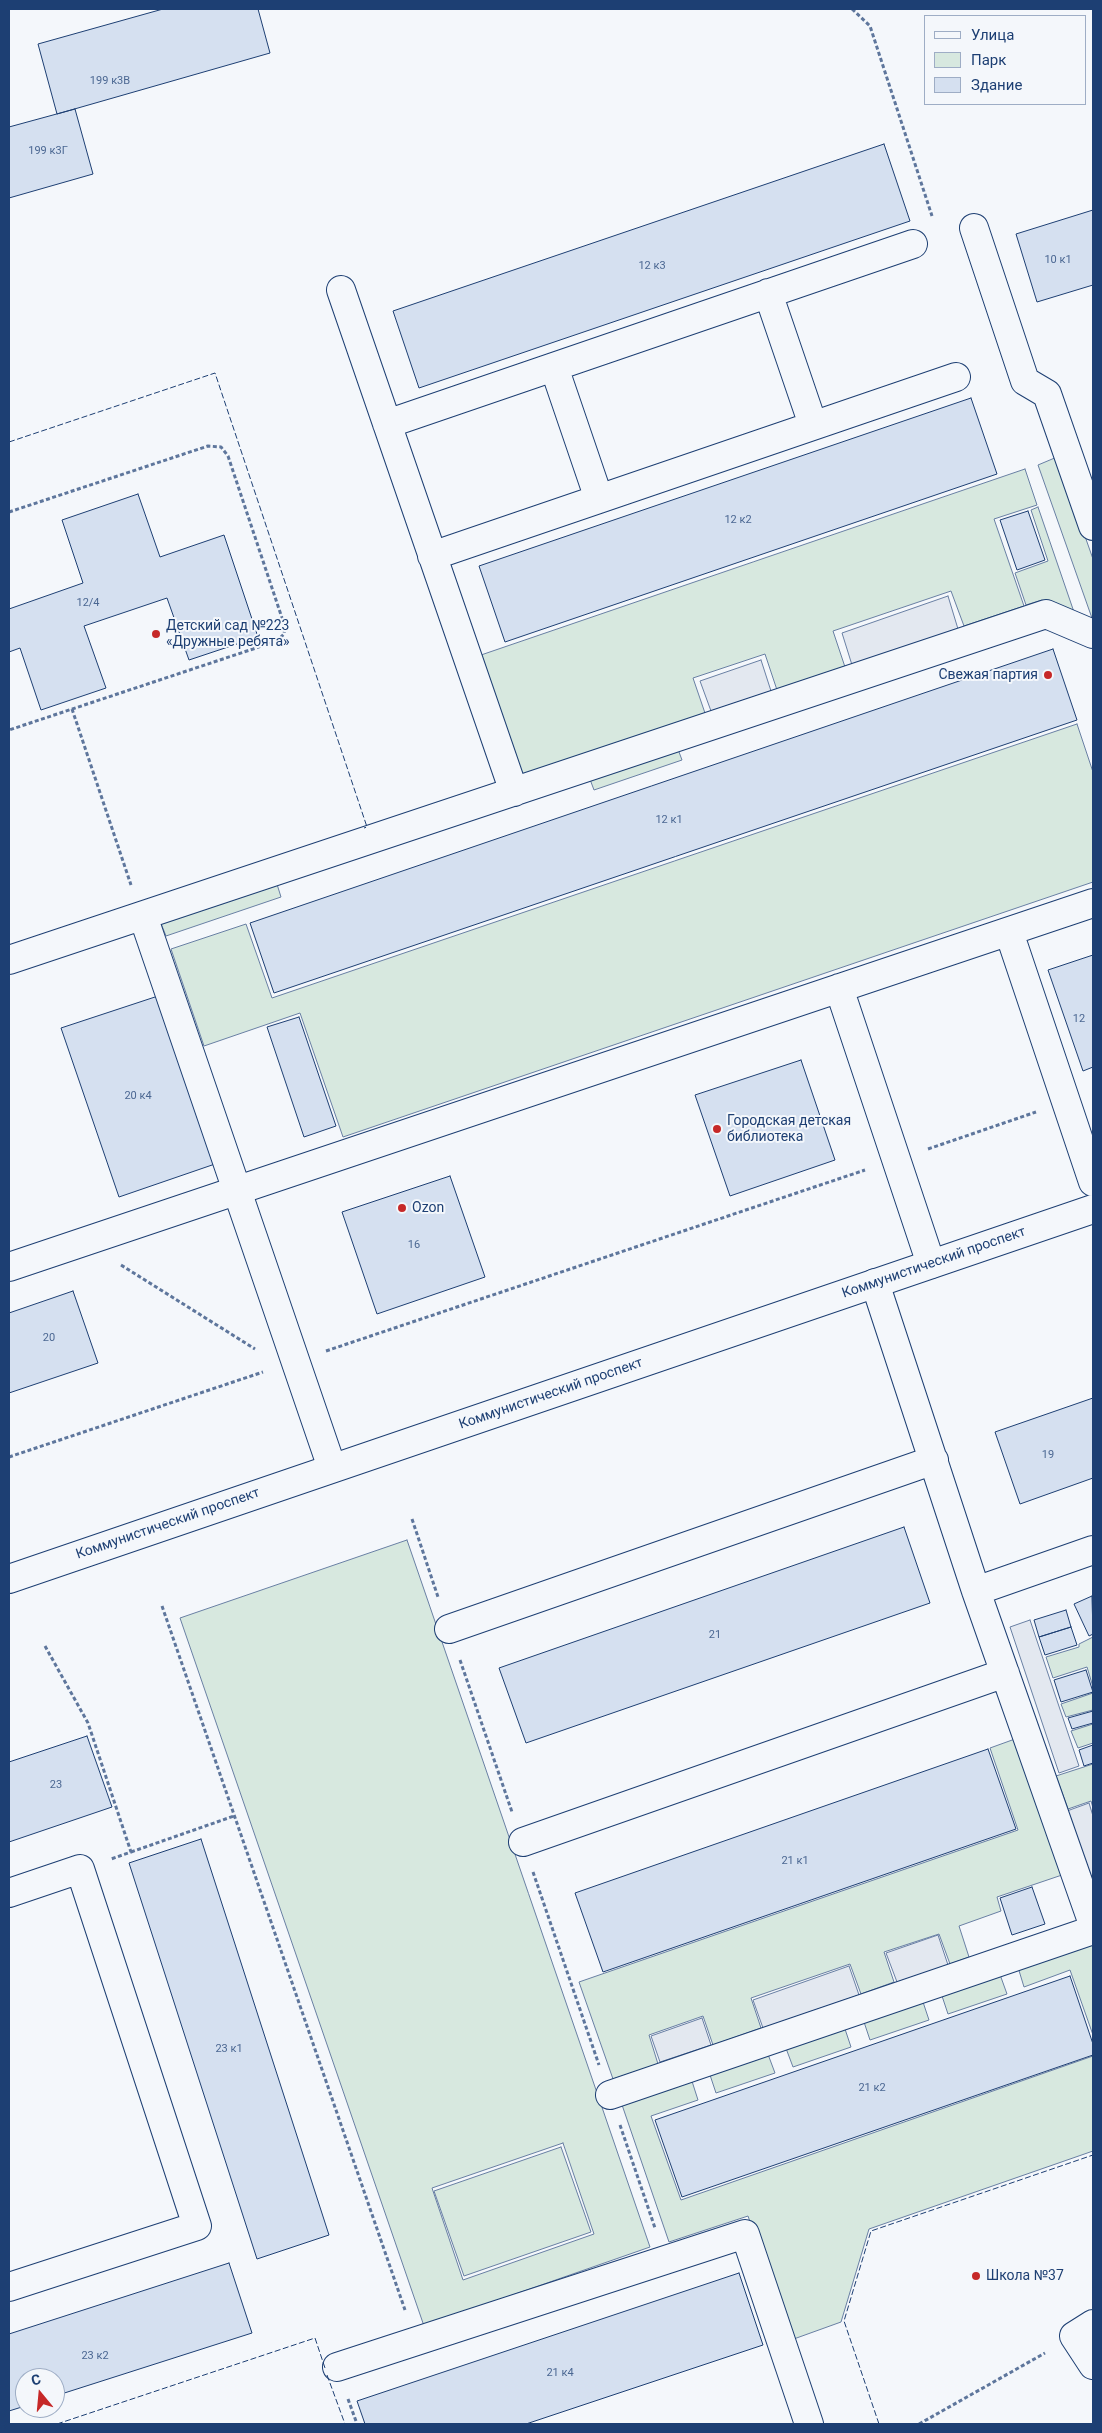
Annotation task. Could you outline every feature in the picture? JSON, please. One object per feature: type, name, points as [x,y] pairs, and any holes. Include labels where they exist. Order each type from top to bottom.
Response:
[{"type":"main road","points":[[974,228],[1025,381],[1047,394],[1093,526]]},
{"type":"main road","points":[[387,424],[912,244]]},
{"type":"main road","points":[[341,290],[514,792]]},
{"type":"main road","points":[[768,294],[813,425]]},
{"type":"main road","points":[[554,367],[599,499]]},
{"type":"main road","points":[[432,556],[956,377]]},
{"type":"main road","points":[[9,960],[1046,614],[1093,634]]},
{"type":"main road","points":[[9,1267],[1093,903]]},
{"type":"main road","points":[[143,916],[237,1190],[288,1363],[332,1468]]},
{"type":"main road","points":[[1009,932],[1093,1182]]},
{"type":"main road","points":[[839,988],[931,1264]]},
{"type":"main road","name":"Коммунистический проспект","points":[[9,1578],[1093,1209]]},
{"type":"main road","points":[[875,1283],[976,1591],[1093,1924]]},
{"type":"main road","points":[[449,1629],[934,1460]]},
{"type":"main road","points":[[976,1591],[1093,1550]]},
{"type":"main road","points":[[523,1842],[1005,1673]]},
{"type":"main road","points":[[9,1893],[80,1869],[196,2226],[9,2287]]},
{"type":"main road","points":[[610,2095],[1093,1930]]},
{"type":"main road","points":[[338,2367],[745,2234],[809,2424]]},
{"type":"main road","points":[[1084,2330],[1093,2364]]},
{"type":"path","points":[[852,9],[870,26],[933,218]]},
{"type":"path","points":[[9,512],[208,446],[221,447],[228,456],[285,627],[284,634],[278,640],[9,730]]},
{"type":"path","points":[[72,709],[143,916]]},
{"type":"path","points":[[9,1457],[1066,1102]]},
{"type":"path","points":[[84,1242],[288,1363]]},
{"type":"path","points":[[412,1519],[666,2260]]},
{"type":"path","points":[[162,1606],[416,2341]]},
{"type":"path","points":[[45,1646],[88,1723],[130,1852]]},
{"type":"path","points":[[80,1869],[234,1816]]},
{"type":"path","points":[[919,2424],[1084,2330]]},
{"type":"green space","points":[[1057,457],[1093,559],[1093,621],[1038,465]]},
{"type":"green space","points":[[1025,469],[1037,505],[994,519],[1024,606],[964,626],[951,591],[833,631],[845,667],[777,690],[765,654],[693,678],[706,716],[523,778],[481,655]]},
{"type":"green space","points":[[1038,507],[1075,615],[1042,600],[1026,605],[1015,573],[1048,561],[1031,510]]},
{"type":"green space","points":[[1077,724],[1093,772],[1093,882],[343,1137],[300,1013],[204,1046],[171,949],[246,924],[272,998]]},
{"type":"green space","points":[[676,744],[682,760],[594,790],[588,774]]},
{"type":"green space","points":[[276,881],[281,897],[166,936],[160,921]]},
{"type":"green space","points":[[407,1540],[650,2247],[424,2326],[180,1618]],"holes":[[[563,2143],[594,2234],[463,2280],[432,2188]]]},
{"type":"green space","points":[[1093,1637],[1093,1687],[1087,1667],[1053,1678],[1046,1657],[1079,1647],[1079,1644]]},
{"type":"green space","points":[[1093,1693],[1093,1710],[1066,1717],[1061,1704]]},
{"type":"green space","points":[[1093,1724],[1093,1743],[1078,1748],[1071,1731]]},
{"type":"green space","points":[[1015,1739],[1062,1875],[997,1897],[1001,1911],[959,1926],[969,1957],[950,1964],[939,1934],[884,1952],[894,1982],[861,1994],[850,1964],[751,1998],[761,2028],[713,2045],[703,2016],[649,2035],[658,2064],[613,2079],[579,1982],[1018,1830],[990,1748]]},
{"type":"green space","points":[[1093,1764],[1093,1808],[1091,1801],[1068,1809],[1056,1776]]},
{"type":"green space","points":[[1093,1939],[1093,2035],[1070,1970],[1024,1987],[1017,1964]]},
{"type":"green space","points":[[998,1969],[1007,1994],[948,2014],[940,1990]]},
{"type":"green space","points":[[921,1996],[929,2020],[870,2040],[862,2016]]},
{"type":"green space","points":[[843,2023],[851,2047],[793,2067],[784,2043]]},
{"type":"green space","points":[[766,2049],[775,2073],[716,2093],[708,2069]]},
{"type":"green space","points":[[1093,2056],[1093,2151],[869,2229],[841,2322],[791,2340],[748,2216],[669,2242],[620,2099],[690,2075],[698,2100],[651,2116],[681,2200]]},
{"type":"green space","points":[[561,2147],[591,2232],[464,2276],[434,2191]]},
{"type":"shaded area","points":[[948,596],[958,629],[852,665],[842,633]]},
{"type":"shaded area","points":[[761,660],[771,691],[711,711],[700,681]]},
{"type":"shaded area","points":[[1030,1620],[1079,1766],[1059,1773],[1010,1627]]},
{"type":"shaded area","points":[[1089,1803],[1093,1816],[1093,1887],[1067,1811]]},
{"type":"shaded area","points":[[938,1935],[948,1965],[897,1982],[886,1953]]},
{"type":"shaded area","points":[[849,1966],[859,1995],[763,2028],[753,2000]]},
{"type":"shaded area","points":[[702,2018],[711,2045],[660,2062],[651,2036]]},
{"type":"building","points":[[163,9],[258,9],[270,53],[57,114],[38,44]]},
{"type":"building","points":[[75,109],[93,174],[9,198],[9,127]]},
{"type":"building","points":[[884,144],[910,221],[419,388],[393,311]]},
{"type":"building","points":[[1093,210],[1093,285],[1037,302],[1016,234]]},
{"type":"building","points":[[971,398],[997,474],[505,642],[479,566]]},
{"type":"building","points":[[138,494],[160,557],[224,535],[258,637],[189,660],[167,598],[84,626],[106,688],[41,710],[20,648],[9,652],[9,609],[83,583],[62,520]]},
{"type":"building","points":[[1028,511],[1045,560],[1017,570],[1000,520]]},
{"type":"building","points":[[1053,649],[1077,720],[274,993],[250,923]]},
{"type":"building","points":[[1093,955],[1093,1067],[1083,1071],[1048,970]]},
{"type":"building","points":[[158,996],[215,1164],[119,1197],[61,1028]]},
{"type":"building","points":[[299,1017],[336,1126],[304,1137],[267,1027]]},
{"type":"building","points":[[801,1060],[835,1160],[730,1196],[695,1095]]},
{"type":"building","points":[[450,1176],[485,1277],[377,1314],[342,1212]]},
{"type":"building","points":[[73,1291],[98,1363],[9,1393],[9,1313]]},
{"type":"building","points":[[1093,1398],[1093,1478],[1020,1504],[995,1432]]},
{"type":"building","points":[[904,1527],[930,1603],[526,1743],[499,1668]]},
{"type":"building","points":[[1092,1596],[1093,1634],[1089,1636],[1074,1604]]},
{"type":"building","points":[[1066,1610],[1071,1627],[1039,1637],[1034,1620]]},
{"type":"building","points":[[1071,1627],[1077,1645],[1045,1655],[1039,1637]]},
{"type":"building","points":[[1086,1670],[1093,1692],[1061,1702],[1054,1680]]},
{"type":"building","points":[[1093,1711],[1093,1723],[1072,1729],[1068,1718]]},
{"type":"building","points":[[87,1736],[112,1807],[9,1842],[9,1762]]},
{"type":"building","points":[[1093,1745],[1093,1763],[1084,1766],[1079,1750]]},
{"type":"building","points":[[988,1749],[1016,1829],[603,1972],[575,1893]]},
{"type":"building","points":[[201,1839],[329,2235],[257,2259],[129,1863]]},
{"type":"building","points":[[1032,1887],[1045,1924],[1012,1935],[1000,1898]]},
{"type":"building","points":[[1070,1976],[1093,2044],[1093,2055],[682,2197],[655,2120]]},
{"type":"building","points":[[229,2263],[252,2333],[65,2393],[65,2368],[15,2368],[15,2409],[9,2411],[9,2334]]},
{"type":"building","points":[[739,2273],[763,2345],[526,2424],[365,2424],[357,2401]]},
{"type":"fence","points":[[9,442],[215,373],[367,827],[364,828]]},
{"type":"fence","points":[[879,2424],[844,2321],[871,2231],[1093,2155]]},
{"type":"fence","points":[[57,2424],[315,2338],[325,2368]]},
{"type":"fence","points":[[327,2375],[345,2424]]},
{"type":"place","name":"Детский сад №223 «Дружные ребята»","points":[[156,634]]},
{"type":"place","name":"Свежая партия","points":[[1048,675]]},
{"type":"place","name":"Городская детская библиотека","points":[[717,1129]]},
{"type":"place","name":"Ozon","points":[[402,1208]]},
{"type":"place","name":"Школа №37","points":[[976,2276]]}]
